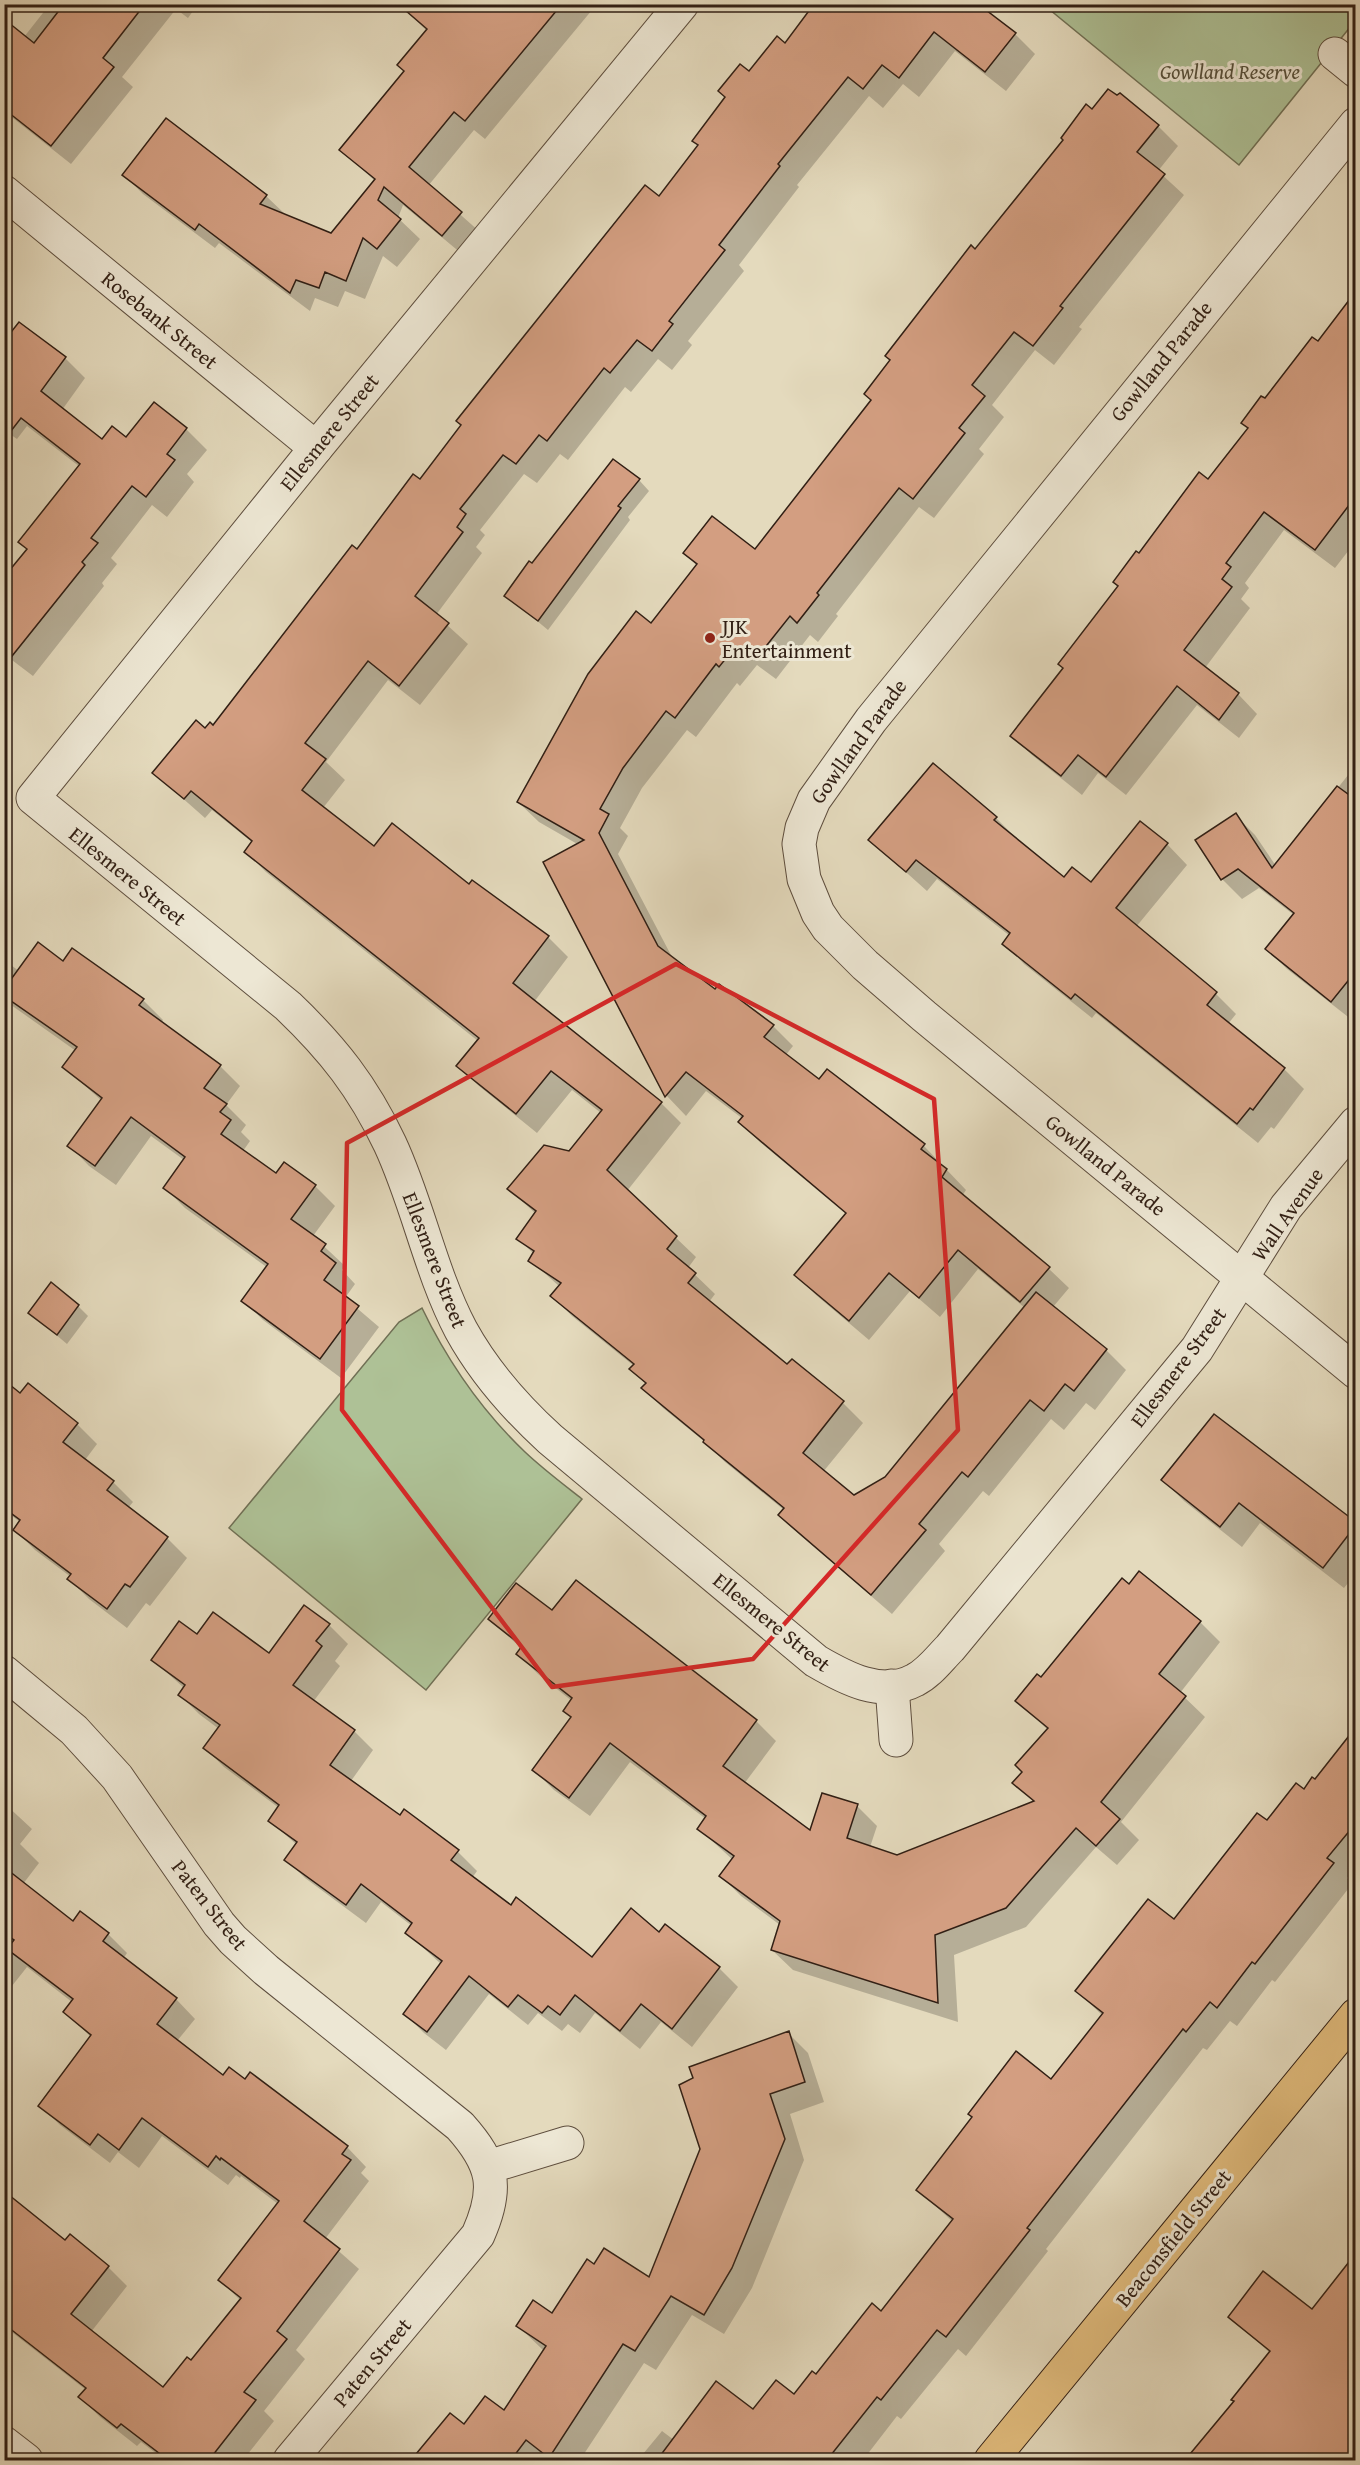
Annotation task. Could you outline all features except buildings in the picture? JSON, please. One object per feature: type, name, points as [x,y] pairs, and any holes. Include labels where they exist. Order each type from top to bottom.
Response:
[{"type":"main road","name":"Beaconsfield Street","points":[[991,2460],[1356,2015]]},
{"type":"street","name":"Ellesmere Street","points":[[682,4],[316,448],[33,798],[288,1006],[320,1037],[348,1070],[391,1145],[441,1286],[462,1332],[489,1373],[518,1409],[550,1439],[816,1661],[849,1679],[879,1687],[892,1686],[916,1680],[930,1669],[950,1648],[1197,1349],[1243,1279]]},
{"type":"street","name":"Gowlland Parade","points":[[1356,124],[890,694],[814,800],[802,828],[800,844],[800,863],[811,897],[828,928],[841,943],[924,1016],[1356,1372]]},
{"type":"street","name":"Rosebank Street","points":[[4,192],[316,448]]},
{"type":"street","name":"Wall Avenue","points":[[1243,1279],[1286,1208],[1356,1123]]},
{"type":"street","name":"Paten Street","points":[[4,1672],[74,1730],[117,1777],[219,1924],[233,1940],[266,1970],[460,2126],[478,2146],[488,2167],[491,2189],[488,2213],[478,2235],[290,2460]]},
{"type":"street","points":[[892,1686],[896,1740]]},
{"type":"street","points":[[488,2167],[567,2143]]},
{"type":"street","points":[[4,2443],[26,2460]]},
{"type":"highlighted area","points":[[676,964],[934,1099],[958,1430],[753,1659],[552,1687],[342,1410],[347,1143]]},
{"type":"green space","name":"Gowlland Reserve","points":[[1044,5],[1355,5],[1355,21],[1239,165]]},
{"type":"green space","points":[[422,1308],[454,1366],[494,1419],[532,1458],[582,1499],[426,1690],[229,1528],[399,1322]]},
{"type":"place","name":"JJK Entertainment","points":[[710,638]]}]
